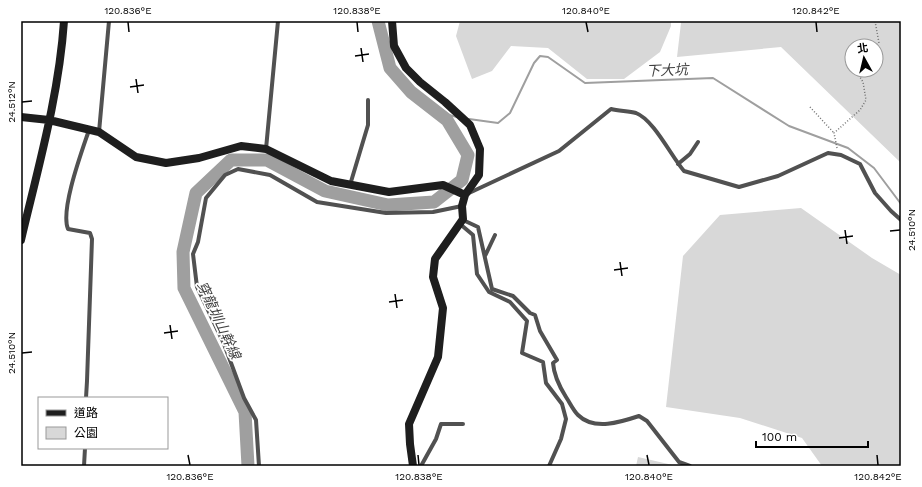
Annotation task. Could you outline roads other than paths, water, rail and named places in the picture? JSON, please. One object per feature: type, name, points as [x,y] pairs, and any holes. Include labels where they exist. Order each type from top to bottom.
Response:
[{"type":"street","points":[[21,240],[57,77],[64,21]]},
{"type":"street","points":[[392,21],[394,46],[406,68],[470,125],[480,149],[479,175],[465,195],[462,206],[461,222],[435,259],[432,277],[443,308],[438,358],[410,424],[410,444],[413,466]]},
{"type":"street","points":[[21,117],[48,120],[99,132],[136,157],[166,163],[199,158],[241,146],[266,149],[331,181],[389,192],[443,185],[465,195]]},
{"type":"lane","points":[[99,132],[109,21]]},
{"type":"lane","points":[[266,149],[278,21]]},
{"type":"lane","points":[[350,185],[368,125],[368,100]]},
{"type":"lane","points":[[465,195],[559,151],[611,109],[636,113],[649,122],[684,171],[739,186],[778,176],[828,152],[838,154],[860,164],[875,193],[901,220]]},
{"type":"lane","points":[[86,397],[92,239],[90,233],[68,229],[65,222],[72,182],[89,130]]},
{"type":"lane","points":[[678,164],[690,154],[698,142]]},
{"type":"lane","points":[[259,466],[256,420],[244,398],[224,344],[197,287],[193,254],[198,242],[206,198],[225,175],[238,169],[270,175],[318,202],[386,212],[433,212],[462,206]]},
{"type":"lane","points":[[461,222],[478,227],[492,289],[512,296],[530,313],[535,315],[540,331],[557,360],[553,363],[554,372],[561,390],[578,415],[592,423],[614,423],[639,416],[648,421],[679,462],[690,466]]},
{"type":"lane","points":[[461,222],[473,236],[477,274],[490,292],[510,302],[527,321],[522,353],[542,362],[546,383],[562,404],[566,419],[561,439],[549,466]]},
{"type":"lane","points":[[485,258],[495,235]]},
{"type":"lane","points":[[421,466],[436,439],[441,424],[463,424]]},
{"type":"lane","points":[[84,466],[85,449]]},
{"type":"waterway","name":"穿龍圳山幹線","points":[[248,466],[245,412],[184,288],[183,252],[196,193],[231,160],[267,160],[325,191],[388,205],[434,202],[462,180],[468,155],[447,120],[411,92],[390,68],[378,21]]},
{"type":"waterway","name":"下大坑","points":[[469,119],[498,123],[510,113],[534,63],[540,56],[548,57],[585,83],[713,78],[789,126],[848,148],[874,168],[901,204]]},
{"type":"waterway","name":"下大坑","points":[[437,112],[457,117]]}]
